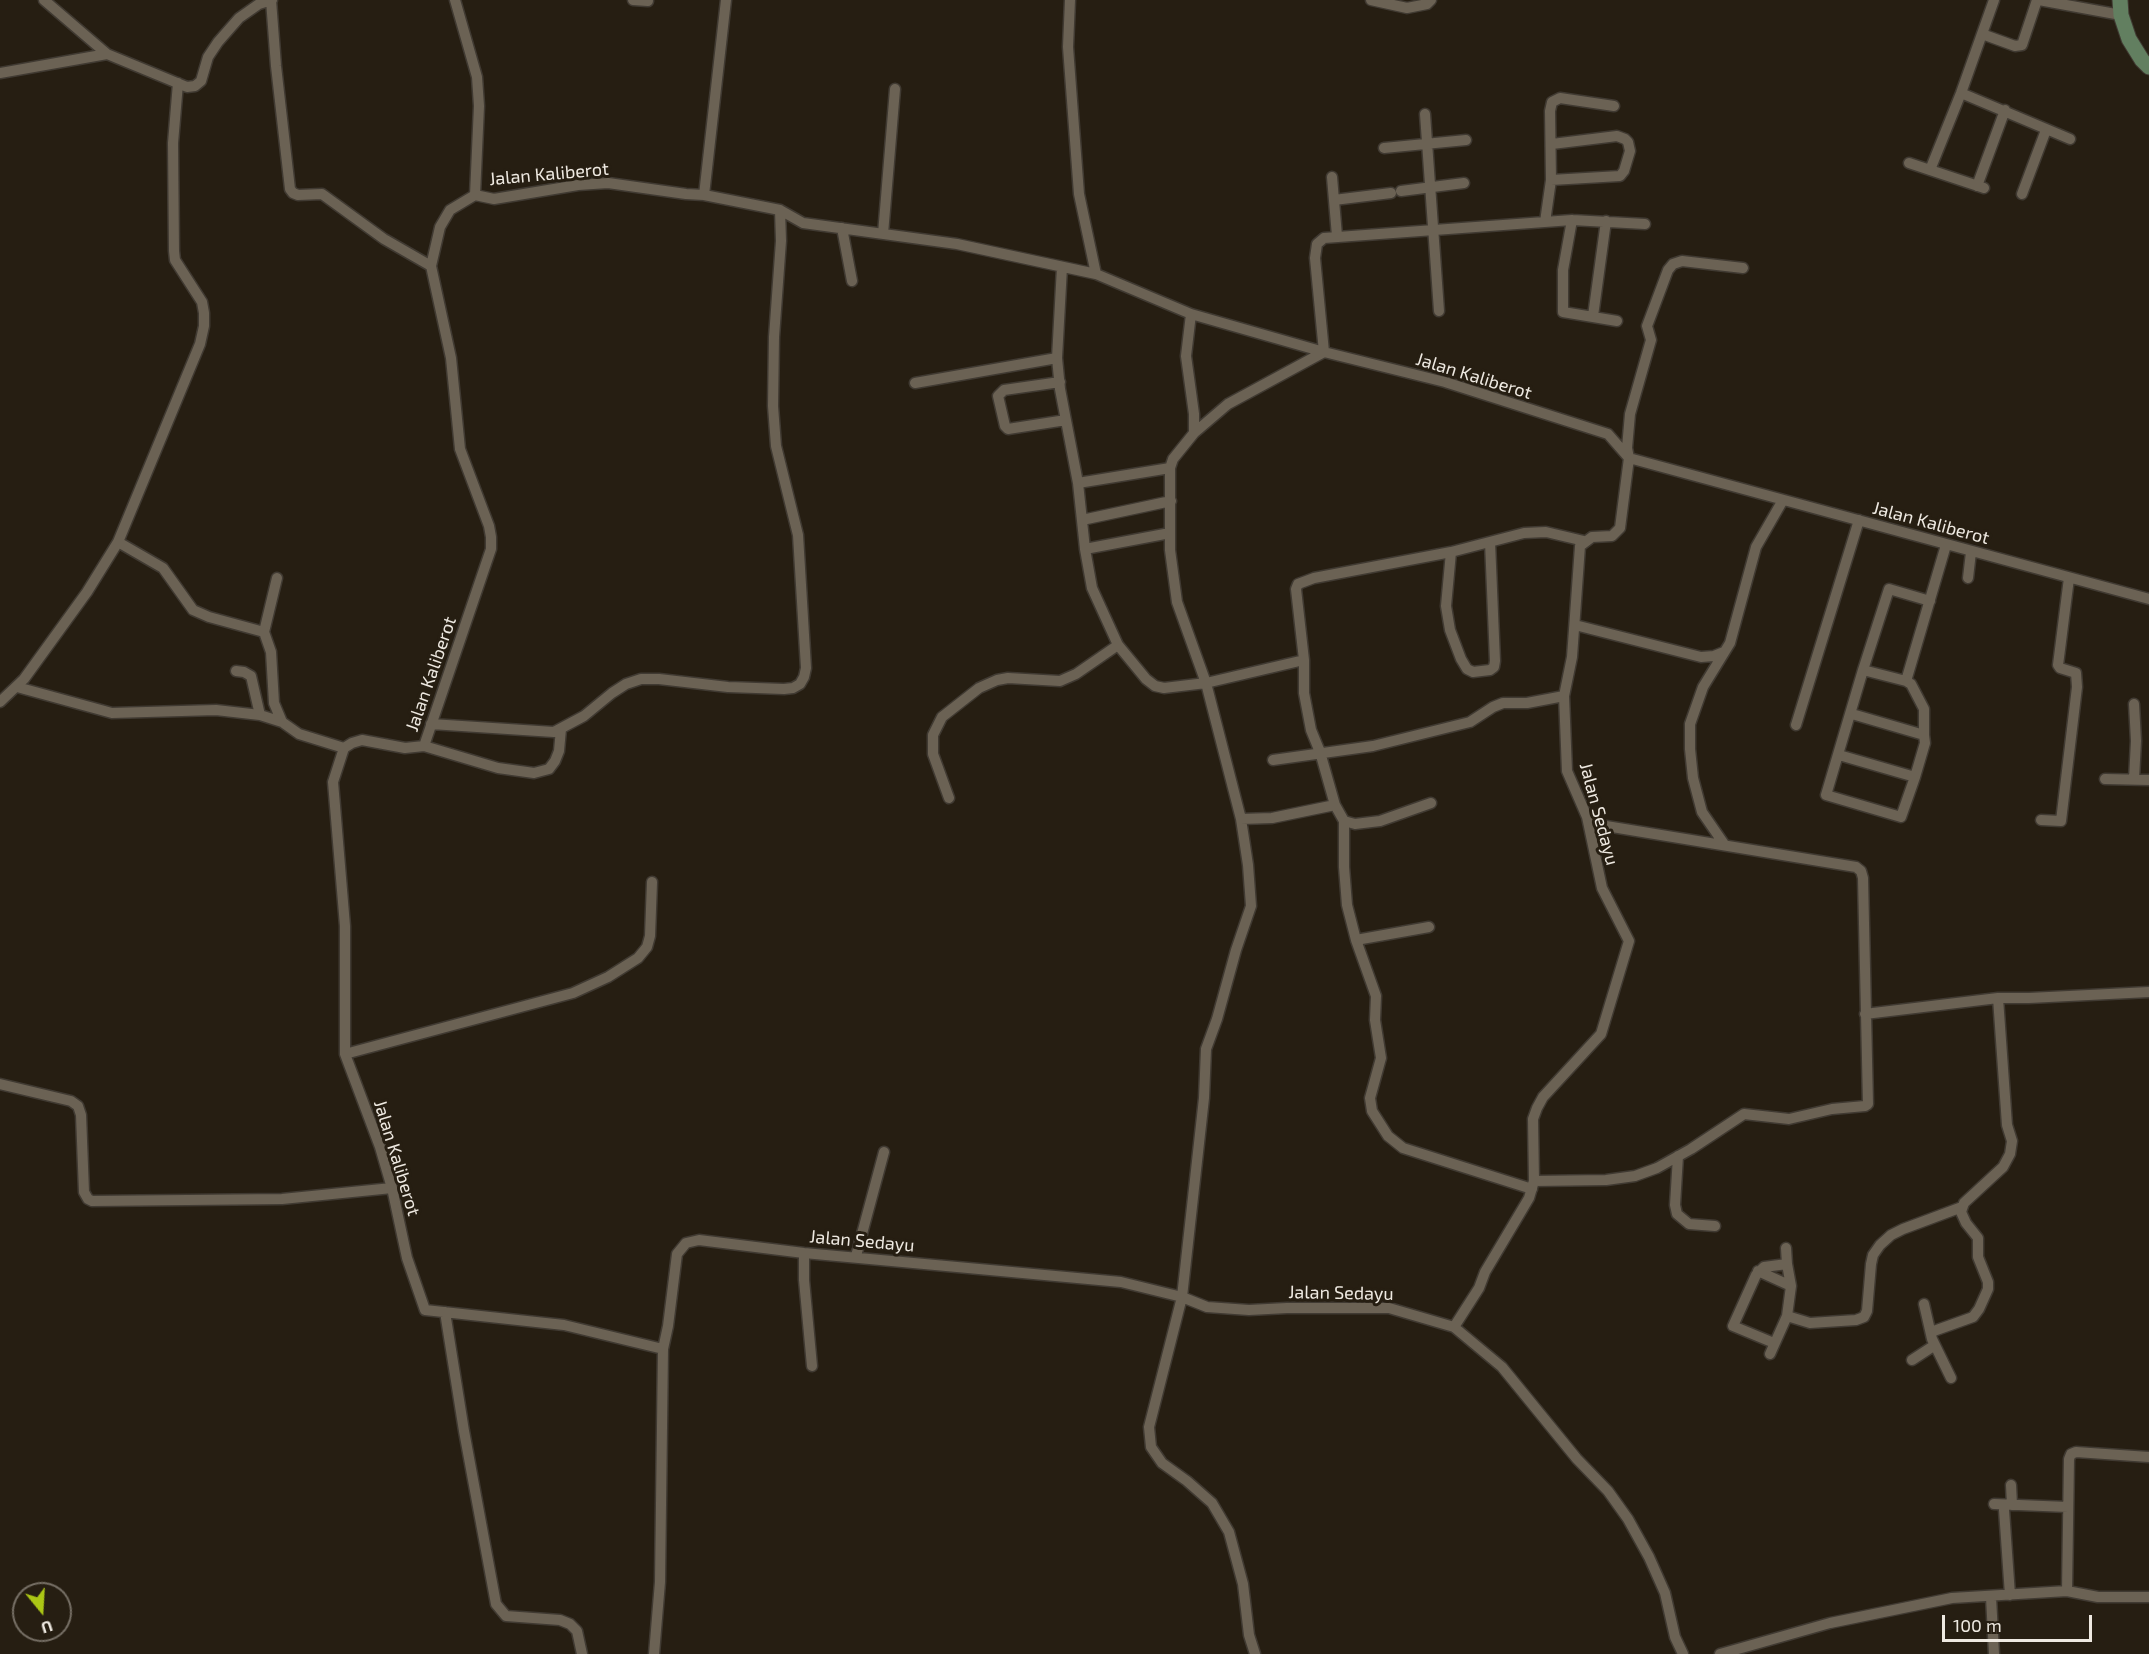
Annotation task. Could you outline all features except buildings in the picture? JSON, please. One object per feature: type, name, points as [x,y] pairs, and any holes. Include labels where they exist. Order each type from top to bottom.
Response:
[{"type":"main road","points":[[2121,8],[2129,39],[2149,67]]},
{"type":"street","points":[[44,0],[107,54],[187,87],[195,86],[201,81],[208,57],[239,18],[259,4],[271,0],[290,189],[298,195],[322,194],[384,238],[431,266]]},
{"type":"street","points":[[455,0],[477,77],[479,106],[475,195]]},
{"type":"street","points":[[633,0],[648,1]]},
{"type":"street","points":[[704,195],[726,0]]},
{"type":"street","points":[[1070,0],[1068,47],[1079,194],[1096,274]]},
{"type":"street","points":[[1371,0],[1407,8],[1427,4],[1431,0]]},
{"type":"street","points":[[1930,170],[1961,93],[1994,0]]},
{"type":"street","points":[[1982,34],[2017,47],[2022,45],[2038,0],[2121,8]]},
{"type":"street","points":[[0,73],[107,54]]},
{"type":"street","points":[[0,702],[17,687],[87,592],[118,542],[200,344],[204,326],[202,302],[176,260],[174,251],[173,143],[178,83]]},
{"type":"street","points":[[883,234],[895,89]]},
{"type":"street","points":[[1961,93],[2070,139]]},
{"type":"street","points":[[1545,222],[1551,180],[1550,111],[1552,102],[1566,99],[1614,106]]},
{"type":"street","points":[[1909,163],[1980,187],[2005,110]]},
{"type":"street","points":[[1425,114],[1439,311]]},
{"type":"street","points":[[2022,194],[2046,130]]},
{"type":"street","points":[[1551,180],[1620,176],[1624,171],[1630,151],[1628,142],[1617,136],[1552,144]]},
{"type":"street","points":[[1384,148],[1466,140]]},
{"type":"street","points":[[1332,177],[1336,236]]},
{"type":"street","name":"Jalan Kaliberot","points":[[663,1349],[564,1325],[425,1310],[407,1258],[392,1188],[380,1147],[345,1054],[345,926],[333,782],[344,748],[362,740],[405,748],[424,746],[490,549],[491,537],[481,503],[460,449],[451,358],[431,266],[440,227],[450,210],[475,195],[494,199],[578,185],[608,183],[704,195],[780,210],[803,223],[957,244],[1096,274],[1191,314],[1324,352],[1445,382],[1608,434],[1629,458],[2149,599]]},
{"type":"street","points":[[1334,200],[1464,183]]},
{"type":"street","points":[[431,724],[534,733],[554,732],[584,716],[626,684],[641,679],[784,690],[800,684],[806,668],[798,535],[776,446],[773,406],[774,337],[781,241],[780,210]]},
{"type":"street","points":[[1572,220],[1563,270],[1563,312],[1617,321]]},
{"type":"street","points":[[1255,1654],[1249,1635],[1243,1584],[1229,1532],[1212,1503],[1162,1463],[1151,1447],[1149,1427],[1182,1297],[1204,1098],[1206,1049],[1218,1019],[1236,950],[1251,906],[1241,819],[1206,683],[1177,602],[1170,533],[1170,468],[1173,459],[1194,433],[1228,404],[1324,352],[1316,250],[1319,240],[1336,236],[1572,220],[1645,225]]},
{"type":"street","points":[[1593,316],[1606,221]]},
{"type":"street","points":[[842,228],[852,281]]},
{"type":"street","points":[[1587,817],[1606,826],[1856,867],[1861,871],[1863,878],[1867,1105],[1832,1109],[1789,1119],[1744,1114],[1678,1156],[1635,1176],[1606,1180],[1533,1185],[1412,1152],[1394,1142],[1370,1105],[1381,1058],[1375,1020],[1376,996],[1356,940],[1346,896],[1344,821],[1335,806],[1320,752],[1311,730],[1304,693],[1304,660],[1296,589],[1298,584],[1314,578],[1452,552],[1536,532],[1546,532],[1584,541],[1592,537],[1612,536],[1620,528],[1629,458],[1627,448],[1630,414],[1651,340],[1647,326],[1668,270],[1673,264],[1682,261],[1743,268]]},
{"type":"street","points":[[1062,267],[1057,358],[1060,382],[1078,483],[1085,549],[1093,591],[1118,645],[1146,679],[1155,686],[1178,688],[1304,660]]},
{"type":"street","points":[[1191,314],[1186,356],[1194,414],[1194,433]]},
{"type":"street","points":[[915,383],[1057,358]]},
{"type":"street","points":[[1060,382],[1004,390],[998,396],[1005,426],[1008,429],[1066,420]]},
{"type":"street","points":[[1078,483],[1170,468]]},
{"type":"street","points":[[1724,844],[1702,812],[1693,778],[1690,724],[1703,687],[1730,643],[1756,547],[1783,500]]},
{"type":"street","points":[[1082,520],[1171,501]]},
{"type":"street","points":[[1796,725],[1859,520]]},
{"type":"street","points":[[1085,549],[1170,533]]},
{"type":"street","name":"Jalan Sedayu","points":[[655,1653],[660,1582],[663,1349],[677,1254],[686,1243],[699,1240],[804,1253],[1120,1282],[1182,1297],[1207,1307],[1249,1311],[1287,1308],[1389,1308],[1454,1327],[1479,1288],[1485,1272],[1529,1198],[1533,1185],[1533,1119],[1537,1108],[1544,1097],[1601,1034],[1629,940],[1602,888],[1587,817],[1567,771],[1564,696],[1572,657],[1578,554],[1584,541]]},
{"type":"street","points":[[118,542],[163,568],[193,610],[209,617],[264,632]]},
{"type":"street","points":[[1452,552],[1446,606],[1450,630],[1467,669],[1473,672],[1490,670],[1494,667],[1495,661],[1490,542]]},
{"type":"street","points":[[1906,681],[1946,545]]},
{"type":"street","points":[[1968,578],[1971,552]]},
{"type":"street","points":[[277,578],[272,607],[266,619],[264,632],[271,652],[274,703],[282,722]]},
{"type":"street","points":[[2041,820],[2061,821],[2077,687],[2076,673],[2060,668],[2058,663],[2069,578]]},
{"type":"street","points":[[1863,670],[1906,681],[1913,687],[1924,709],[1925,743],[1901,817],[1826,795],[1852,714],[1863,670],[1889,589],[1930,601]]},
{"type":"street","points":[[1575,625],[1701,657],[1724,652]]},
{"type":"street","points":[[949,798],[933,754],[933,735],[942,717],[979,688],[997,680],[1008,678],[1060,681],[1076,674],[1118,645]]},
{"type":"street","points":[[236,671],[251,676],[260,715]]},
{"type":"street","points":[[17,687],[112,713],[216,710],[260,715],[282,722],[299,734],[344,748]]},
{"type":"street","points":[[1273,760],[1373,746],[1470,722],[1503,703],[1527,704],[1564,696]]},
{"type":"street","points":[[2134,704],[2136,741],[2134,780]]},
{"type":"street","points":[[1852,714],[1924,735]]},
{"type":"street","points":[[424,746],[498,768],[534,773],[549,769],[555,761],[559,751],[561,729]]},
{"type":"street","points":[[1839,755],[1915,777]]},
{"type":"street","points":[[2105,779],[2149,780]]},
{"type":"street","points":[[1344,821],[1355,824],[1380,821],[1431,803]]},
{"type":"street","points":[[1241,819],[1272,818],[1335,806]]},
{"type":"street","points":[[345,1054],[573,993],[608,976],[638,958],[647,947],[650,936],[652,882]]},
{"type":"street","points":[[1356,940],[1429,927]]},
{"type":"street","points":[[1864,1014],[1998,998],[2149,992]]},
{"type":"street","points":[[1787,1316],[1810,1323],[1856,1320],[1864,1317],[1867,1311],[1873,1255],[1880,1245],[1891,1235],[1903,1229],[1962,1207],[2003,1167],[2010,1154],[2012,1141],[2007,1125],[1998,998]]},
{"type":"street","points":[[0,1084],[71,1101],[78,1106],[81,1115],[84,1192],[92,1201],[282,1199],[392,1188]]},
{"type":"street","points":[[856,1257],[884,1152]]},
{"type":"street","points":[[1678,1156],[1675,1205],[1677,1214],[1689,1224],[1715,1226]]},
{"type":"street","points":[[1930,1332],[1972,1317],[1979,1309],[1988,1289],[1988,1282],[1978,1257],[1978,1238],[1962,1218],[1962,1207]]},
{"type":"street","points":[[1770,1354],[1787,1316],[1791,1286],[1786,1248]]},
{"type":"street","points":[[804,1253],[804,1280],[812,1366]]},
{"type":"street","points":[[1774,1343],[1732,1326],[1758,1271],[1764,1267],[1787,1264]]},
{"type":"street","points":[[1758,1271],[1791,1286]]},
{"type":"street","points":[[1924,1304],[1930,1332],[1951,1378]]},
{"type":"street","points":[[445,1312],[496,1604],[506,1616],[560,1620],[570,1624],[577,1631],[582,1654]]},
{"type":"street","points":[[1454,1327],[1502,1367],[1577,1459],[1608,1491],[1628,1519],[1665,1593],[1675,1637],[1683,1654]]},
{"type":"street","points":[[1912,1360],[1935,1345]]},
{"type":"street","points":[[2067,1591],[2069,1459],[2074,1452],[2149,1457]]},
{"type":"street","points":[[2010,1595],[2003,1506],[2011,1485]]},
{"type":"street","points":[[2003,1506],[2068,1507]]},
{"type":"street","points":[[1720,1654],[1841,1621],[1952,1598],[2067,1591],[2098,1597],[2149,1597]]},
{"type":"street","points":[[1991,1597],[1994,1654]]}]
